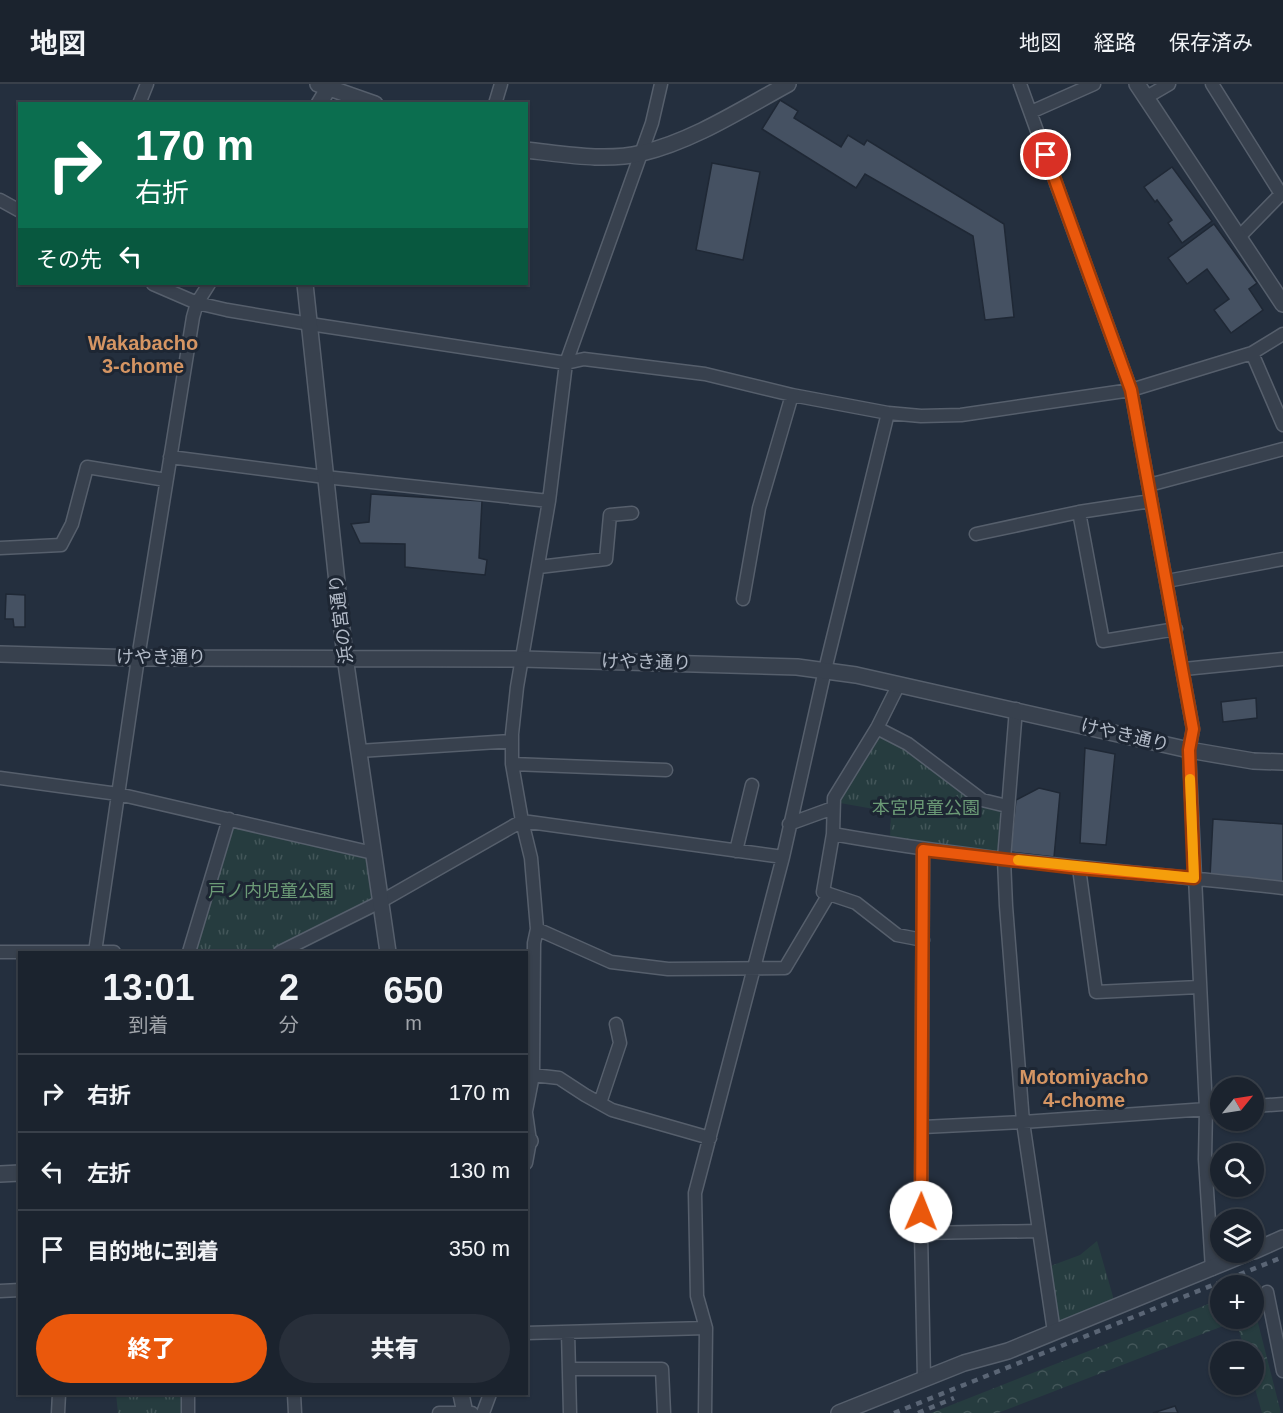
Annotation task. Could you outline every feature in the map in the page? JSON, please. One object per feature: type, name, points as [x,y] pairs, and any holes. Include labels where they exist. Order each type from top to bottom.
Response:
[{"type":"street","points":[[140,102],[147,84]]},
{"type":"street","points":[[496,102],[501,84]]},
{"type":"street","points":[[528,1101],[533,1075],[530,1047],[534,943],[537,929],[531,858],[512,764],[517,687],[549,501],[566,363],[652,123],[661,84]]},
{"type":"street","points":[[528,150],[602,157],[641,153],[689,136],[788,84]]},
{"type":"street","points":[[1020,84],[1131,390],[1184,669],[1193,729],[1189,750],[1206,1109],[1205,1159],[1212,1269]]},
{"type":"street","points":[[1031,112],[1094,84]]},
{"type":"street","points":[[1137,84],[1283,304]]},
{"type":"street","points":[[1145,98],[1169,84]]},
{"type":"street","points":[[1212,84],[1282,193],[1238,238]]},
{"type":"street","points":[[320,102],[326,85],[370,102]]},
{"type":"street","points":[[0,201],[18,211]]},
{"type":"street","points":[[155,285],[197,303],[310,324],[566,363],[584,359],[705,374],[888,413],[921,416],[961,415],[1131,390],[1252,353],[1283,334]]},
{"type":"street","points":[[95,951],[138,657],[193,317],[197,303],[207,285]]},
{"type":"street","name":"浜の宮通り","points":[[305,285],[345,657],[388,951]]},
{"type":"street","points":[[1252,353],[1283,425]]},
{"type":"street","points":[[743,599],[759,508],[792,394]]},
{"type":"street","points":[[705,1413],[706,1328],[698,1296],[695,1193],[783,857],[825,670],[888,413]]},
{"type":"street","points":[[1149,485],[1283,448]]},
{"type":"street","points":[[170,457],[325,477],[549,501]]},
{"type":"street","points":[[0,548],[61,545],[72,524],[87,467],[166,480]]},
{"type":"street","points":[[976,534],[1079,512],[1151,501]]},
{"type":"street","points":[[1079,512],[1103,641],[1176,629]]},
{"type":"street","points":[[538,567],[606,559],[610,514],[632,513]]},
{"type":"street","points":[[1167,581],[1283,560]]},
{"type":"street","name":"けやき通り","points":[[0,654],[734,663],[825,670],[1016,709],[1189,750],[1253,761],[1283,762]]},
{"type":"street","points":[[1184,669],[1283,659]]},
{"type":"street","points":[[899,684],[877,728],[834,798],[833,834],[824,892],[856,903],[897,935],[923,940]]},
{"type":"street","points":[[1016,709],[1006,806],[1004,859],[1023,1122],[1054,1332]]},
{"type":"street","points":[[877,728],[908,744],[982,800],[1006,806]]},
{"type":"street","points":[[359,751],[512,741]]},
{"type":"street","points":[[512,764],[666,770]]},
{"type":"street","points":[[0,778],[118,794],[373,853]]},
{"type":"street","points":[[736,851],[752,785]]},
{"type":"street","points":[[789,824],[833,808]]},
{"type":"street","points":[[189,951],[229,819]]},
{"type":"street","points":[[282,951],[380,902],[522,821],[783,857]]},
{"type":"street","points":[[833,834],[923,850],[1283,888]]},
{"type":"street","points":[[923,850],[921,1233],[924,1379]]},
{"type":"street","points":[[1079,868],[1096,992],[1199,987]]},
{"type":"street","points":[[537,929],[611,962],[668,969],[786,968],[829,894]]},
{"type":"street","points":[[523,951],[534,943]]},
{"type":"street","points":[[0,952],[18,952]]},
{"type":"street","points":[[600,1103],[620,1043],[616,1024]]},
{"type":"street","points":[[533,1075],[560,1078],[612,1110],[710,1138]]},
{"type":"street","points":[[1264,1105],[1283,1104]]},
{"type":"street","points":[[923,1127],[1210,1109]]},
{"type":"street","points":[[0,1174],[18,1173]]},
{"type":"street","points":[[921,1233],[1039,1231]]},
{"type":"street","points":[[1264,1247],[1283,1238]]},
{"type":"street","points":[[839,1413],[964,1363],[1008,1351],[1225,1263]]},
{"type":"street","points":[[0,1291],[18,1290]]},
{"type":"street","points":[[1267,1292],[1283,1371]]},
{"type":"street","points":[[528,1333],[706,1328]]},
{"type":"street","points":[[568,1332],[570,1413]]},
{"type":"street","points":[[569,1369],[662,1368],[664,1413]]},
{"type":"street","points":[[58,1413],[59,1395]]},
{"type":"street","points":[[188,1395],[188,1413]]},
{"type":"street","points":[[294,1395],[295,1413]]},
{"type":"street","points":[[439,1413],[467,1413],[461,1395]]},
{"type":"street","points":[[483,1413],[490,1395]]},
{"type":"green space","name":"本宮児童公園","points":[[876,733],[909,750],[982,804],[1001,811],[998,852],[890,840],[891,812],[840,803],[842,789]]},
{"type":"green space","name":"戸ノ内児童公園","points":[[229,819],[368,857],[380,902],[282,951],[195,951]]},
{"type":"green space","points":[[1097,1241],[1116,1307],[1054,1332],[1045,1268],[1080,1255]]},
{"type":"green space","points":[[1210,1303],[1210,1329],[1215,1329],[998,1413],[931,1413]]},
{"type":"green space","points":[[1238,1329],[1260,1329],[1263,1341],[1242,1341]]},
{"type":"green space","points":[[1264,1346],[1281,1413],[1262,1413],[1257,1395],[1264,1395]]},
{"type":"green space","points":[[116,1395],[182,1395],[181,1413],[118,1413]]},
{"type":"building","points":[[780,100],[798,111],[794,118],[841,147],[848,135],[864,145],[867,140],[1004,224],[1014,317],[985,320],[973,236],[865,174],[856,188],[762,129]]},
{"type":"building","points":[[712,163],[760,172],[743,260],[696,250]]},
{"type":"building","points":[[1172,167],[1212,221],[1182,243],[1168,223],[1172,220],[1144,187]]},
{"type":"building","points":[[1214,224],[1257,283],[1249,289],[1263,310],[1231,333],[1214,310],[1229,299],[1207,269],[1187,284],[1168,258]]},
{"type":"building","points":[[371,494],[482,501],[479,558],[487,560],[485,575],[405,567],[405,544],[360,543],[351,524],[369,522]]},
{"type":"building","points":[[6,594],[25,595],[25,627],[14,627],[13,619],[5,619]]},
{"type":"building","points":[[1256,698],[1257,718],[1223,722],[1221,702]]},
{"type":"building","points":[[1085,748],[1115,754],[1106,845],[1080,843]]},
{"type":"building","points":[[1039,788],[1060,793],[1054,857],[1010,852],[1016,800]]},
{"type":"building","points":[[1213,819],[1283,824],[1283,882],[1210,877]]},
{"type":"building","points":[[1175,1406],[1178,1413],[1153,1413]]},
{"type":"railway","points":[[894,1413],[1283,1257]]},
{"type":"railway","points":[[918,1413],[954,1398]]},
{"type":"slow traffic","points":[[1018,860],[1194,878],[1190,779]]},
{"type":"district","name":"Wakabacho 3-chome","points":[[143,354]]},
{"type":"district","name":"Motomiyacho 4-chome","points":[[1084,1088]]},
{"type":"route","points":[[921,1212],[923,850],[1079,868],[1194,878],[1189,750],[1193,729],[1184,669],[1131,390],[1046,155]]}]
